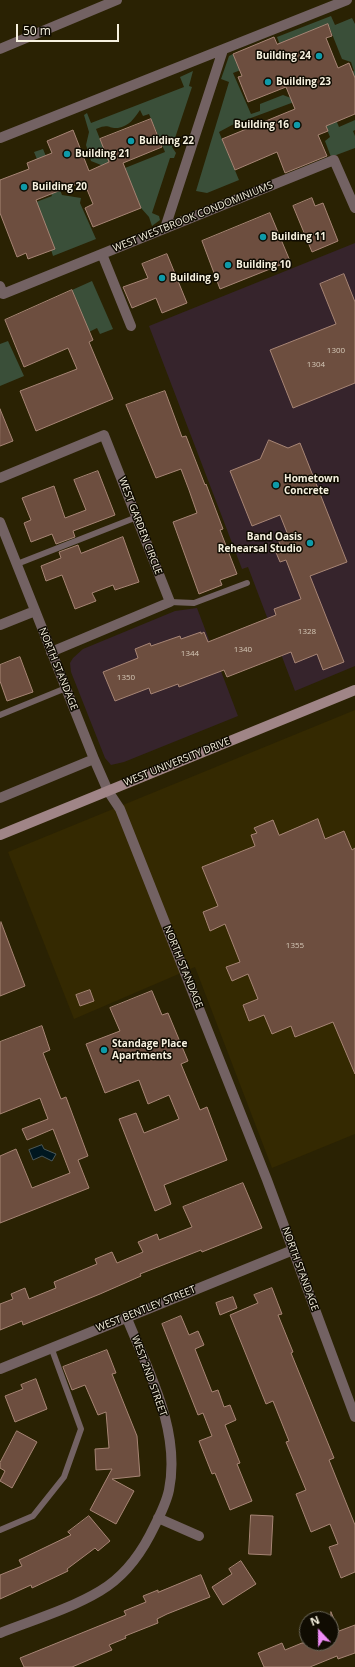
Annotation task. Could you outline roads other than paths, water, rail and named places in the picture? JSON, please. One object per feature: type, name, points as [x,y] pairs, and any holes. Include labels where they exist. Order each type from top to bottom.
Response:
[{"type":"main road","name":"WEST UNIVERSITY DRIVE","points":[[0,834],[355,690]]},
{"type":"street","points":[[0,49],[117,0]]},
{"type":"street","points":[[0,138],[347,0]]},
{"type":"street","points":[[165,228],[223,50]]},
{"type":"street","name":"WEST WESTBROOK CONDOMINIUMS","points":[[2,290],[102,254],[334,160],[355,208]]},
{"type":"street","points":[[102,254],[131,326]]},
{"type":"street","name":"WEST GARDEN CIRCLE","points":[[0,478],[104,435],[170,602]]},
{"type":"street","name":"NORTH STANDAGE","points":[[0,522],[2,533],[17,564],[94,759],[108,791],[123,816],[253,1144],[355,1417]]},
{"type":"street","points":[[51,652],[170,602]]},
{"type":"street","points":[[0,625],[35,611]]},
{"type":"street","points":[[0,798],[94,759]]},
{"type":"street","name":"WEST BENTLEY STREET","points":[[0,1369],[126,1316],[293,1250]]},
{"type":"street","name":"WEST 2ND STREET","points":[[0,1633],[101,1590],[129,1567],[144,1547],[169,1491],[172,1460],[168,1428],[157,1392],[126,1316]]},
{"type":"street","points":[[158,1518],[199,1536]]},
{"type":"lane","points":[[17,564],[137,517]]},
{"type":"lane","points":[[170,602],[194,603],[247,583]]},
{"type":"lane","points":[[0,714],[66,688]]},
{"type":"lane","points":[[0,1530],[33,1516],[64,1477],[80,1429],[51,1347]]},
{"type":"water","points":[[42,1145],[44,1149],[56,1154],[52,1161],[42,1156],[33,1160],[29,1150]]},
{"type":"place","name":"Building 24","points":[[319,56]]},
{"type":"place","name":"Building 23","points":[[268,82]]},
{"type":"place","name":"Building 16","points":[[297,125]]},
{"type":"place","name":"Building 22","points":[[131,141]]},
{"type":"place","name":"Building 21","points":[[67,154]]},
{"type":"place","name":"Building 20","points":[[24,187]]},
{"type":"place","name":"Building 11","points":[[263,237]]},
{"type":"place","name":"Building 10","points":[[228,265]]},
{"type":"place","name":"Building 9","points":[[162,278]]},
{"type":"place","name":"Hometown Concrete","points":[[276,485]]},
{"type":"place","name":"Band Oasis Rehearsal Studio","points":[[310,543]]},
{"type":"place","name":"Standage Place Apartments","points":[[104,1050]]}]
